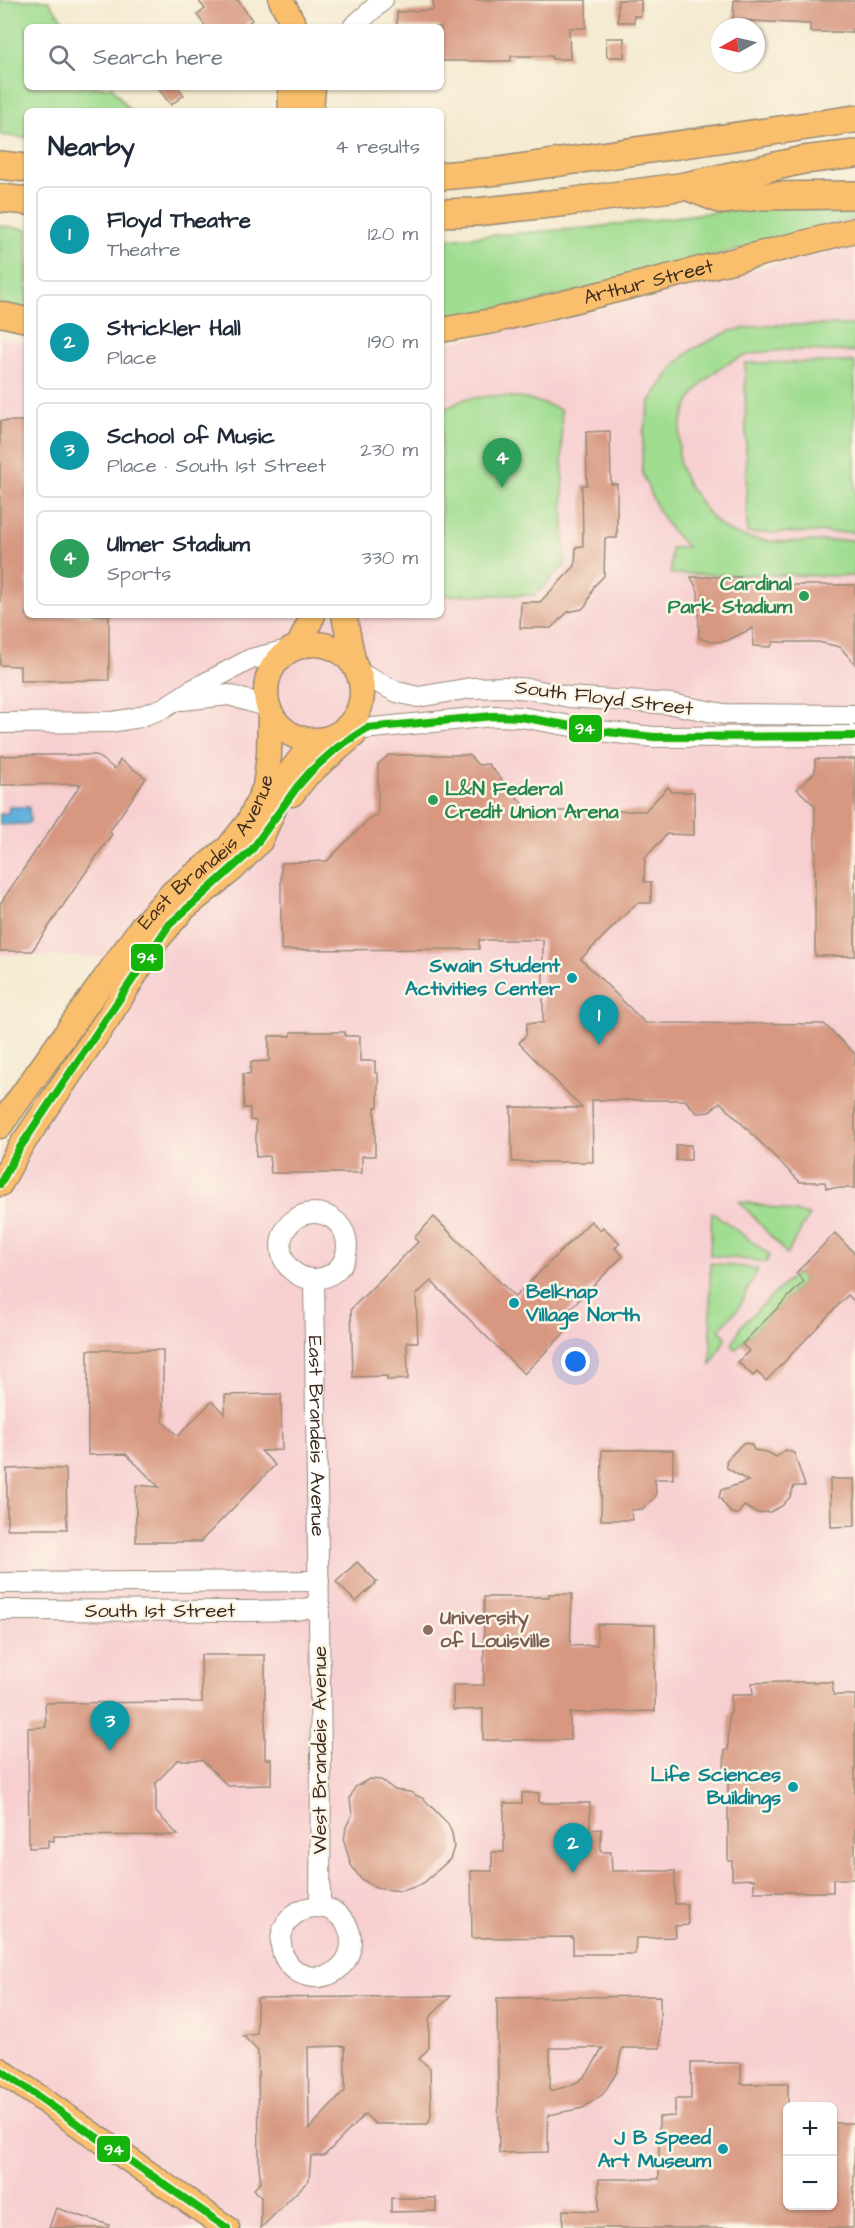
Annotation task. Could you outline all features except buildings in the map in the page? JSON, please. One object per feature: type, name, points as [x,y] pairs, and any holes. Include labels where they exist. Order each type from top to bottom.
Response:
[{"type":"highway","points":[[444,176],[499,171],[855,119]]},
{"type":"highway","points":[[444,213],[476,212],[568,202],[686,186],[803,160],[855,154]]},
{"type":"highway","points":[[0,165],[24,168]]},
{"type":"highway","points":[[686,186],[722,200],[780,196],[855,195]]},
{"type":"highway","points":[[0,198],[24,201]]},
{"type":"main road","points":[[280,0],[285,24]]},
{"type":"main road","points":[[280,0],[293,24]]},
{"type":"main road","points":[[291,90],[291,108]]},
{"type":"main road","points":[[311,108],[313,90]]},
{"type":"main road","name":"Arthur Street","points":[[444,329],[493,321],[855,230]]},
{"type":"main road","points":[[0,314],[24,319]]},
{"type":"main road","points":[[295,648],[311,618]]},
{"type":"main road","points":[[345,618],[356,668],[362,683],[361,705],[344,733],[310,741],[297,738],[282,727],[269,709],[266,692],[268,677],[280,658],[295,648],[309,644],[326,645],[342,652],[356,668]]},
{"type":"main road","name":"East Brandeis Avenue","points":[[0,1126],[143,925],[172,892],[228,848],[248,823],[263,795],[265,786],[269,755],[269,709]]},
{"type":"main road","points":[[265,833],[307,775],[350,737],[344,733]]},
{"type":"main road","name":"East Brandeis Avenue","points":[[0,1184],[19,1149],[108,1018],[156,941],[183,909],[244,859],[265,833],[290,772],[308,749],[344,733]]},
{"type":"main road","points":[[0,2070],[227,2228]]},
{"type":"street","points":[[355,24],[383,0]]},
{"type":"street","points":[[0,723],[123,720],[148,714],[177,701],[192,690],[251,659],[295,648]]},
{"type":"street","name":"South Floyd Street","points":[[356,668],[397,692],[418,697],[471,688],[505,687],[530,689],[569,697],[671,704],[724,714],[855,715]]},
{"type":"street","points":[[177,701],[229,695],[269,709]]},
{"type":"street","name":"South Floyd Street","points":[[344,733],[493,716],[521,717],[598,731],[654,737],[855,736]]},
{"type":"street","name":"East Brandeis Avenue","points":[[314,1280],[319,1594]]},
{"type":"street","name":"South 1st Street","points":[[0,1583],[319,1594]]},
{"type":"street","name":"South 1st Street","points":[[0,1611],[296,1610],[319,1594]]},
{"type":"street","name":"West Brandeis Avenue","points":[[319,1594],[320,1907]]},
{"type":"shaded area","name":"University of Louisville","points":[[855,246],[855,2228],[0,2228],[0,1153],[86,1029],[140,958],[0,955],[0,338],[24,342],[24,618],[444,618],[444,344],[521,328]]},
{"type":"green space","points":[[0,0],[48,0],[66,24],[24,24],[24,90],[114,90],[128,108],[24,108],[24,138],[0,135]]},
{"type":"green space","points":[[855,202],[855,219],[532,303],[444,320],[444,239],[588,228],[739,209]]},
{"type":"green space","points":[[0,226],[24,229],[24,311],[0,305]]},
{"type":"green space","points":[[766,325],[855,325],[855,352],[779,350],[750,355],[725,365],[695,392],[683,416],[679,444],[679,461],[682,471],[686,481],[710,516],[733,533],[760,540],[776,541],[855,540],[855,576],[671,574],[671,548],[687,547],[671,530],[657,509],[642,472],[643,434],[650,401],[676,364],[693,349],[730,331]]},
{"type":"green space","points":[[855,362],[855,532],[747,533],[745,363]]},
{"type":"green space","points":[[491,396],[510,397],[527,399],[561,410],[565,565],[535,595],[444,595],[444,410],[465,399]]},
{"type":"green space","points":[[739,1201],[809,1215],[787,1254]]},
{"type":"green space","points":[[712,1212],[770,1255],[766,1262],[710,1255]]},
{"type":"green space","points":[[710,1263],[758,1269],[738,1309],[719,1329],[726,1337],[711,1366]]},
{"type":"green space","points":[[796,1273],[804,1281],[736,1349],[732,1345],[741,1326]]},
{"type":"water","points":[[9,807],[29,807],[30,822],[0,825],[0,814],[8,813]]},
{"type":"transit line","name":"94","points":[[0,1184],[19,1149],[169,925],[251,851],[312,770],[338,747],[367,728],[493,716],[521,717],[599,731],[654,737],[855,736]]},
{"type":"transit line","name":"94","points":[[0,2070],[227,2228]]},
{"type":"place","name":"Ulmer Stadium","points":[[502,488]]},
{"type":"place","name":"Cardinal Park Stadium","points":[[804,596]]},
{"type":"place","name":"L&N Federal Credit Union Arena","points":[[433,800]]},
{"type":"place","name":"Swain Student Activities Center","points":[[572,978]]},
{"type":"place","name":"Floyd Theatre","points":[[599,1045]]},
{"type":"place","name":"Belknap Village North","points":[[514,1303]]},
{"type":"place","name":"University of Louisville","points":[[428,1630]]},
{"type":"place","name":"School of Music","points":[[110,1751]]},
{"type":"place","name":"Life Sciences Buildings","points":[[793,1787]]},
{"type":"place","name":"Strickler Hall","points":[[573,1873]]},
{"type":"place","name":"J B Speed Art Museum","points":[[723,2149]]}]
